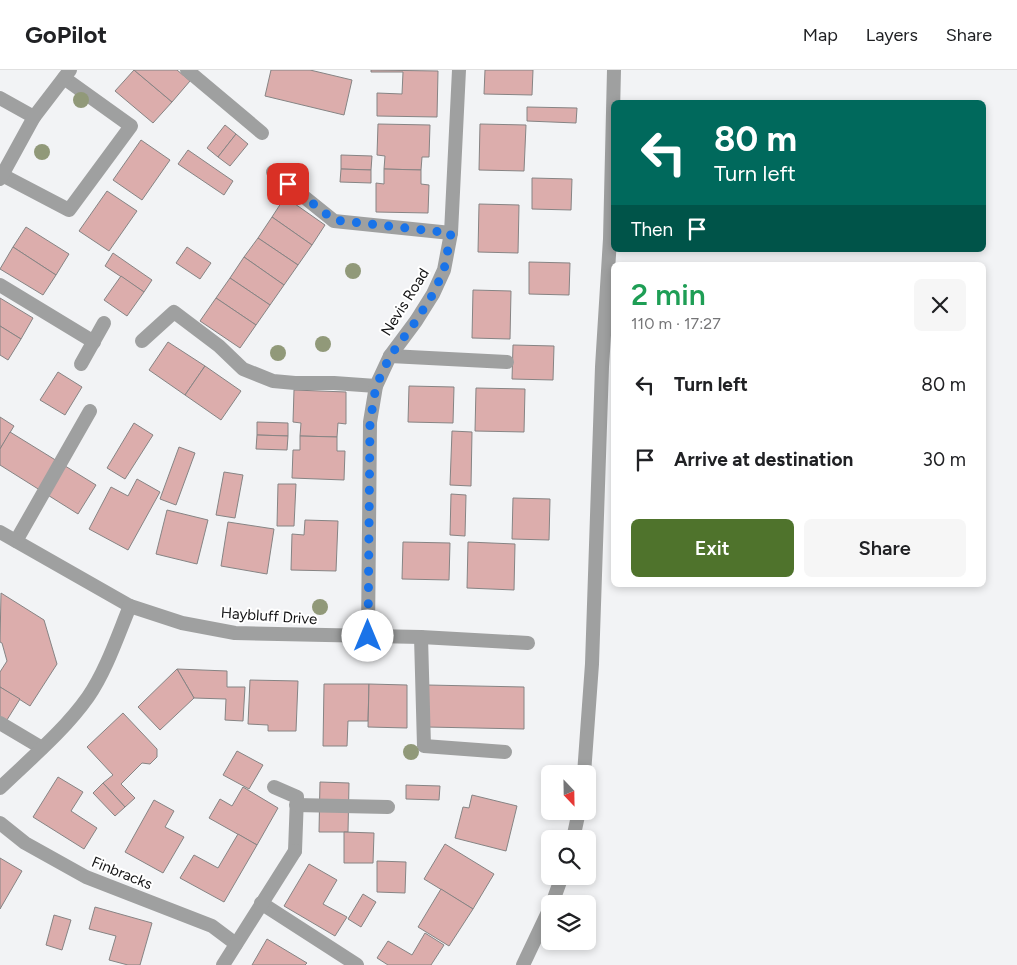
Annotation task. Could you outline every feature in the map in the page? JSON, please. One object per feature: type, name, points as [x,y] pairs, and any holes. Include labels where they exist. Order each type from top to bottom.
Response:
[{"type":"street","points":[[187,70],[262,133]]},
{"type":"street","name":"Nevis Road","points":[[368,636],[370,422],[376,386],[390,356],[433,294],[444,270],[451,233],[459,70]]},
{"type":"street","points":[[613,100],[614,70]]},
{"type":"street","points":[[67,74],[131,126],[69,210],[1,177],[34,117],[67,74]]},
{"type":"street","points":[[0,98],[34,117]]},
{"type":"street","points":[[273,172],[334,220],[451,233]]},
{"type":"street","points":[[585,765],[592,664],[602,377],[611,197]]},
{"type":"street","points":[[0,285],[94,342]]},
{"type":"street","points":[[142,340],[174,312],[219,346],[243,369],[273,382],[376,386]]},
{"type":"street","points":[[81,364],[104,323]]},
{"type":"street","points":[[390,356],[507,362]]},
{"type":"street","points":[[16,541],[90,411]]},
{"type":"street","name":"Haybluff Drive","points":[[0,532],[130,606],[182,622],[235,633],[421,637],[528,643]]},
{"type":"street","points":[[0,788],[42,748],[88,696],[98,680],[130,606]]},
{"type":"street","points":[[421,637],[424,746],[505,752]]},
{"type":"street","points":[[0,724],[42,748]]},
{"type":"street","points":[[223,965],[295,851],[297,797],[274,787]]},
{"type":"street","points":[[296,805],[388,807]]},
{"type":"street","name":"Finbracks","points":[[0,823],[25,843],[86,877],[212,926],[236,944]]},
{"type":"street","points":[[261,903],[358,965]]},
{"type":"street","points":[[523,965],[541,927]]},
{"type":"building","points":[[134,70],[172,102],[153,123],[115,91]]},
{"type":"building","points":[[134,70],[177,70],[190,81],[172,102]]},
{"type":"building","points":[[271,70],[310,70],[352,80],[344,115],[265,96]]},
{"type":"building","points":[[371,70],[438,71],[437,117],[377,116],[377,93],[402,94],[403,72],[371,72]]},
{"type":"building","points":[[485,70],[533,70],[532,95],[484,94]]},
{"type":"building","points":[[527,107],[577,108],[576,123],[527,121]]},
{"type":"building","points":[[378,124],[430,125],[429,157],[422,157],[421,170],[384,169],[385,156],[377,155]]},
{"type":"building","points":[[480,124],[526,125],[524,171],[479,170]]},
{"type":"building","points":[[225,125],[236,134],[218,157],[207,148]]},
{"type":"building","points":[[236,134],[248,144],[230,166],[218,157]]},
{"type":"building","points":[[141,140],[170,160],[142,200],[113,180]]},
{"type":"building","points":[[188,150],[233,181],[224,195],[178,164]]},
{"type":"building","points":[[341,155],[372,156],[371,170],[341,169]]},
{"type":"building","points":[[341,169],[371,170],[371,183],[340,182]]},
{"type":"building","points":[[384,169],[421,170],[421,184],[429,185],[428,213],[376,212],[376,183],[384,184]]},
{"type":"building","points":[[532,178],[572,179],[571,210],[532,209]]},
{"type":"building","points":[[107,191],[137,211],[109,251],[79,231]]},
{"type":"building","points":[[285,197],[325,225],[312,245],[272,217]]},
{"type":"building","points":[[479,204],[519,205],[518,253],[478,252]]},
{"type":"building","points":[[272,217],[312,245],[298,265],[258,238]]},
{"type":"building","points":[[26,227],[69,254],[56,275],[13,247]]},
{"type":"building","points":[[258,238],[298,265],[284,285],[244,257]]},
{"type":"building","points":[[13,247],[56,275],[43,295],[0,269]]},
{"type":"building","points":[[187,247],[211,263],[200,279],[176,263]]},
{"type":"building","points":[[113,253],[152,280],[144,292],[105,266]]},
{"type":"building","points":[[244,257],[284,285],[270,305],[230,278]]},
{"type":"building","points":[[529,262],[570,263],[569,295],[529,294]]},
{"type":"building","points":[[121,276],[144,292],[127,316],[104,300]]},
{"type":"building","points":[[230,278],[270,305],[256,325],[216,298]]},
{"type":"building","points":[[473,290],[511,291],[510,339],[472,338]]},
{"type":"building","points":[[0,298],[33,318],[21,339],[0,326]]},
{"type":"building","points":[[216,298],[256,325],[240,348],[200,321]]},
{"type":"building","points":[[0,326],[21,339],[8,360],[0,355]]},
{"type":"building","points":[[168,342],[205,366],[185,395],[149,370]]},
{"type":"building","points":[[513,345],[554,346],[553,380],[512,379]]},
{"type":"building","points":[[205,366],[241,391],[221,420],[185,395]]},
{"type":"building","points":[[58,372],[82,387],[65,415],[40,400]]},
{"type":"building","points":[[409,386],[454,387],[453,423],[408,422]]},
{"type":"building","points":[[476,388],[525,389],[524,432],[475,431]]},
{"type":"building","points":[[294,390],[346,392],[346,424],[338,423],[337,437],[300,436],[301,423],[293,422]]},
{"type":"building","points":[[0,417],[14,426],[0,449]]},
{"type":"building","points":[[257,422],[288,423],[288,436],[257,435]]},
{"type":"building","points":[[134,423],[153,435],[125,479],[107,468]]},
{"type":"building","points":[[452,431],[472,432],[471,486],[450,485]]},
{"type":"building","points":[[10,432],[96,485],[78,514],[0,465],[0,449]]},
{"type":"building","points":[[257,435],[288,436],[287,450],[256,449]]},
{"type":"building","points":[[300,436],[337,437],[337,451],[345,451],[344,480],[292,478],[293,450],[300,450]]},
{"type":"building","points":[[179,447],[195,453],[176,505],[160,499]]},
{"type":"building","points":[[224,472],[243,475],[235,518],[216,515]]},
{"type":"building","points":[[137,479],[160,492],[128,550],[89,529],[111,487],[128,496]]},
{"type":"building","points":[[278,484],[296,484],[294,526],[277,526]]},
{"type":"building","points":[[451,494],[466,495],[465,536],[450,535]]},
{"type":"building","points":[[513,498],[550,499],[549,540],[512,539]]},
{"type":"building","points":[[167,510],[208,520],[197,564],[156,554]]},
{"type":"building","points":[[305,520],[338,521],[336,571],[291,570],[292,534],[304,535]]},
{"type":"building","points":[[228,522],[274,529],[267,574],[221,566]]},
{"type":"building","points":[[403,542],[450,543],[449,580],[402,579]]},
{"type":"building","points":[[468,542],[515,544],[514,590],[467,588]]},
{"type":"building","points":[[1,593],[44,620],[57,664],[30,706],[0,687],[0,672],[7,661],[2,643],[0,642]]},
{"type":"building","points":[[177,669],[227,671],[227,687],[245,687],[243,721],[225,720],[226,699],[194,698]]},
{"type":"building","points":[[177,669],[194,698],[160,730],[138,707]]},
{"type":"building","points":[[250,680],[298,681],[296,731],[268,731],[268,725],[248,724]]},
{"type":"building","points":[[324,684],[369,684],[368,721],[348,721],[347,746],[323,746]]},
{"type":"building","points":[[369,684],[407,685],[407,728],[368,727]]},
{"type":"building","points":[[427,685],[524,687],[524,729],[427,727]]},
{"type":"building","points":[[0,687],[20,699],[0,731]]},
{"type":"building","points":[[123,713],[157,749],[157,757],[150,764],[142,763],[121,784],[135,798],[125,807],[103,783],[113,775],[87,747]]},
{"type":"building","points":[[237,751],[263,765],[249,789],[223,775]]},
{"type":"building","points":[[58,777],[83,792],[71,811],[97,828],[84,849],[33,817]]},
{"type":"building","points":[[320,782],[349,783],[348,832],[319,832]]},
{"type":"building","points":[[103,783],[125,807],[115,816],[93,793]]},
{"type":"building","points":[[406,785],[440,786],[439,800],[406,799]]},
{"type":"building","points":[[243,787],[278,808],[257,845],[209,818],[220,799],[232,806]]},
{"type":"building","points":[[472,795],[517,806],[506,851],[455,838],[463,807],[469,808]]},
{"type":"building","points":[[154,800],[174,811],[165,827],[184,837],[163,873],[125,852]]},
{"type":"building","points":[[344,832],[374,833],[373,863],[344,863]]},
{"type":"building","points":[[238,834],[257,845],[224,902],[180,878],[194,855],[218,868]]},
{"type":"building","points":[[445,844],[494,874],[473,909],[424,879]]},
{"type":"building","points":[[0,858],[22,871],[0,909]]},
{"type":"building","points":[[377,861],[406,862],[405,893],[377,892]]},
{"type":"building","points":[[309,864],[337,880],[323,904],[347,917],[335,936],[284,906]]},
{"type":"building","points":[[441,889],[473,909],[449,946],[418,927]]},
{"type":"building","points":[[363,894],[376,902],[361,927],[348,919]]},
{"type":"building","points":[[95,907],[152,923],[140,965],[128,965],[109,960],[116,936],[89,929]]},
{"type":"building","points":[[54,915],[71,920],[62,950],[46,945]]},
{"type":"building","points":[[425,933],[444,945],[431,965],[388,965],[377,958],[388,941],[412,955]]},
{"type":"building","points":[[267,939],[307,963],[305,965],[252,965]]},
{"type":"route","points":[[288,184],[334,220],[451,233],[444,270],[433,294],[390,356],[376,386],[370,422],[368,636]]}]
